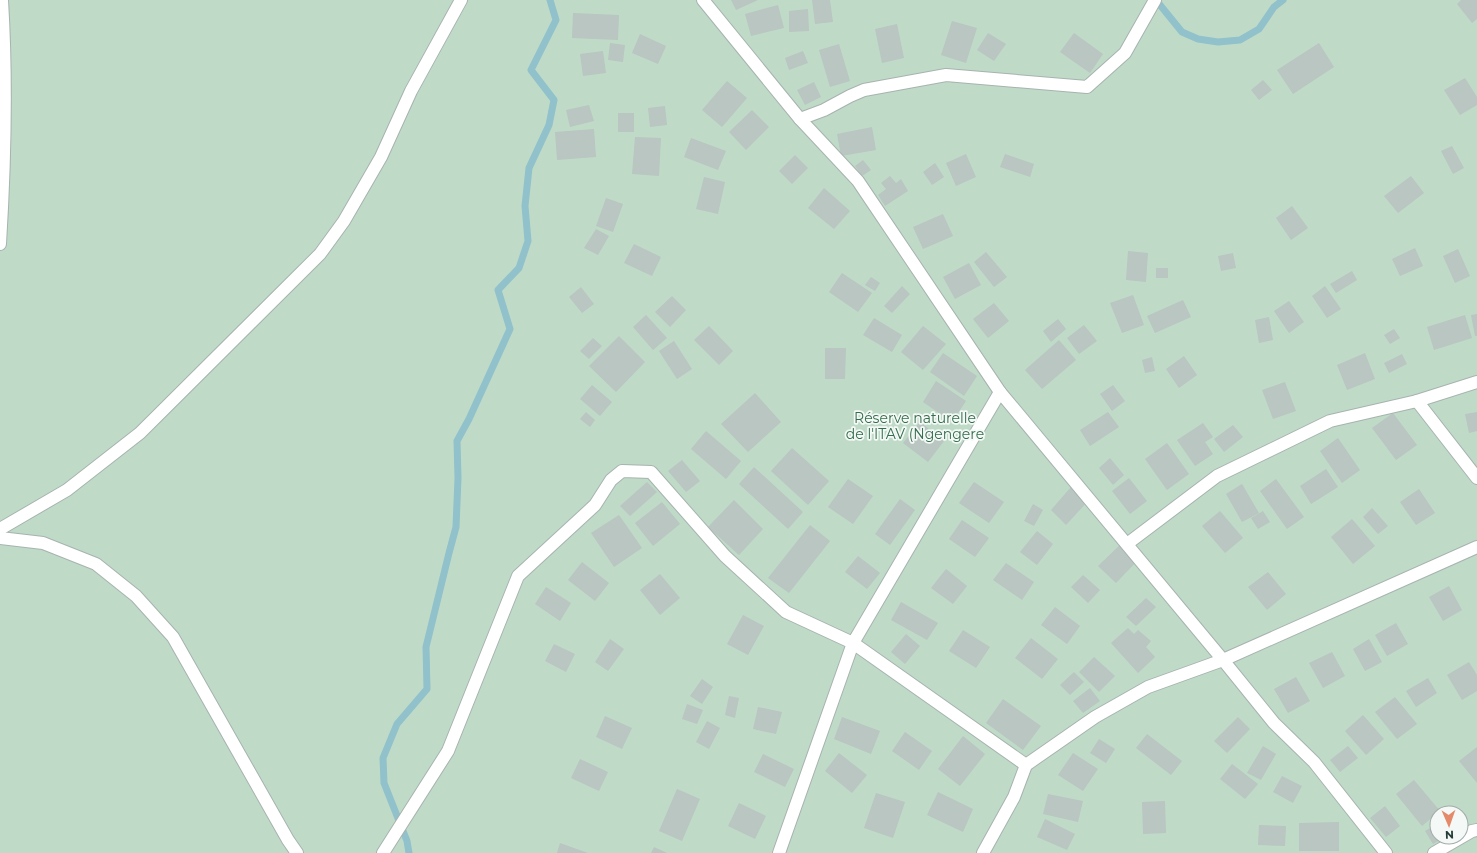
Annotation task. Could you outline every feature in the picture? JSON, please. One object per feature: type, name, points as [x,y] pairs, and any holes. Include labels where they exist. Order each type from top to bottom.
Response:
[{"type":"street","points":[[0,244],[4,180],[4,29],[2,0]]},
{"type":"street","points":[[0,529],[67,490],[140,433],[320,254],[344,221],[381,157],[411,91],[461,0]]},
{"type":"street","points":[[704,0],[800,119],[858,181],[1000,392],[1274,723],[1314,762],[1386,853]]},
{"type":"street","points":[[800,119],[824,110],[864,90],[946,75],[1087,87],[1125,53],[1154,0]]},
{"type":"street","points":[[1127,544],[1217,476],[1330,421],[1417,401],[1477,382]]},
{"type":"street","points":[[779,853],[853,643],[1000,392]]},
{"type":"street","points":[[1417,401],[1477,478]]},
{"type":"street","points":[[383,853],[448,751],[518,576],[594,505],[611,480],[622,471],[651,472],[725,556],[786,612],[853,643],[1026,765]]},
{"type":"street","points":[[0,538],[43,543],[96,564],[136,596],[172,636],[288,840],[297,853]]},
{"type":"street","points":[[983,853],[1014,797],[1026,765],[1095,716],[1148,687],[1223,660],[1477,547]]},
{"type":"street","points":[[1434,853],[1472,831],[1477,830]]},
{"type":"green space","name":"Réserve naturelle de l'ITAV (Ngengere","points":[[0,0],[1477,0],[1477,853],[0,853]]},
{"type":"building","points":[[731,0],[758,0],[736,10]]},
{"type":"building","points":[[812,0],[830,0],[833,22],[815,24]]},
{"type":"building","points":[[1461,0],[1477,0],[1477,19],[1472,23],[1457,4]]},
{"type":"building","points":[[778,5],[784,28],[751,36],[745,14]]},
{"type":"building","points":[[808,9],[809,31],[789,32],[789,11]]},
{"type":"building","points":[[573,13],[619,15],[618,40],[572,38]]},
{"type":"building","points":[[952,21],[977,28],[966,63],[941,55]]},
{"type":"building","points":[[897,24],[904,58],[882,63],[875,29]]},
{"type":"building","points":[[988,33],[1006,44],[994,61],[977,50]]},
{"type":"building","points":[[1074,33],[1103,54],[1090,73],[1060,52]]},
{"type":"building","points":[[640,34],[666,46],[658,64],[632,53]]},
{"type":"building","points":[[610,43],[625,45],[623,62],[608,60]]},
{"type":"building","points":[[1319,43],[1334,67],[1293,94],[1277,70]]},
{"type":"building","points":[[839,44],[850,81],[830,87],[819,50]]},
{"type":"building","points":[[603,51],[606,73],[583,76],[580,54]]},
{"type":"building","points":[[803,51],[808,63],[789,70],[785,58]]},
{"type":"building","points":[[1465,78],[1477,97],[1477,105],[1460,115],[1444,90]]},
{"type":"building","points":[[1263,80],[1272,90],[1259,100],[1251,90]]},
{"type":"building","points":[[727,81],[747,98],[722,127],[702,110]]},
{"type":"building","points":[[814,82],[821,97],[805,105],[797,90]]},
{"type":"building","points":[[589,105],[594,121],[570,127],[566,110]]},
{"type":"building","points":[[665,106],[667,125],[650,127],[648,108]]},
{"type":"building","points":[[752,110],[769,127],[746,150],[729,132]]},
{"type":"building","points":[[618,113],[634,113],[634,132],[618,132]]},
{"type":"building","points":[[872,127],[876,150],[841,156],[837,134]]},
{"type":"building","points":[[594,129],[596,157],[557,160],[555,132]]},
{"type":"building","points":[[635,137],[661,138],[659,176],[632,174]]},
{"type":"building","points":[[691,138],[726,151],[718,170],[684,157]]},
{"type":"building","points":[[1452,146],[1464,168],[1453,174],[1441,151]]},
{"type":"building","points":[[966,154],[976,177],[956,186],[946,163]]},
{"type":"building","points":[[1005,154],[1034,164],[1030,177],[1000,167]]},
{"type":"building","points":[[795,155],[808,168],[792,184],[779,171]]},
{"type":"building","points":[[863,160],[871,170],[862,176],[855,166]]},
{"type":"building","points":[[935,163],[944,177],[932,185],[923,172]]},
{"type":"building","points":[[890,176],[896,183],[901,179],[908,191],[885,206],[878,195],[886,189],[881,183]]},
{"type":"building","points":[[1411,176],[1424,193],[1398,213],[1384,196]]},
{"type":"building","points":[[704,177],[725,182],[718,214],[696,209]]},
{"type":"building","points":[[824,188],[850,211],[834,229],[808,208]]},
{"type":"building","points":[[606,198],[623,204],[613,232],[596,226]]},
{"type":"building","points":[[1292,206],[1308,228],[1291,240],[1276,218]]},
{"type":"building","points":[[943,214],[953,236],[923,249],[913,227]]},
{"type":"building","points":[[596,229],[609,236],[598,255],[584,248]]},
{"type":"building","points":[[634,244],[661,257],[652,276],[624,263]]},
{"type":"building","points":[[1415,248],[1423,266],[1400,276],[1392,259]]},
{"type":"building","points":[[1458,249],[1470,276],[1455,283],[1443,256]]},
{"type":"building","points":[[1128,251],[1148,253],[1146,282],[1126,280]]},
{"type":"building","points":[[986,252],[1007,277],[994,287],[974,262]]},
{"type":"building","points":[[1233,253],[1236,268],[1221,271],[1218,256]]},
{"type":"building","points":[[969,263],[981,285],[955,299],[943,277]]},
{"type":"building","points":[[1156,268],[1168,268],[1168,278],[1156,278]]},
{"type":"building","points":[[1352,271],[1357,280],[1336,293],[1330,284]]},
{"type":"building","points":[[842,273],[872,293],[858,312],[829,292]]},
{"type":"building","points":[[871,277],[880,283],[875,291],[865,285]]},
{"type":"building","points":[[902,286],[910,294],[892,313],[884,306]]},
{"type":"building","points":[[1325,286],[1341,309],[1327,318],[1312,296]]},
{"type":"building","points":[[581,287],[594,304],[582,313],[569,297]]},
{"type":"building","points":[[1133,295],[1144,325],[1122,333],[1110,303]]},
{"type":"building","points":[[672,296],[686,310],[670,327],[655,312]]},
{"type":"building","points":[[1183,300],[1191,317],[1155,333],[1147,316]]},
{"type":"building","points":[[1289,301],[1304,322],[1289,333],[1274,311]]},
{"type":"building","points":[[994,303],[1009,321],[988,338],[973,319]]},
{"type":"building","points":[[1477,314],[1477,336],[1475,336],[1471,315]]},
{"type":"building","points":[[646,315],[667,338],[653,350],[633,327]]},
{"type":"building","points":[[1465,315],[1472,338],[1434,350],[1427,327]]},
{"type":"building","points":[[1269,317],[1273,340],[1259,343],[1255,320]]},
{"type":"building","points":[[874,318],[902,335],[892,352],[863,335]]},
{"type":"building","points":[[1058,319],[1066,329],[1051,342],[1043,331]]},
{"type":"building","points":[[1084,325],[1097,341],[1079,354],[1067,338]]},
{"type":"building","points":[[709,326],[733,351],[719,365],[694,340]]},
{"type":"building","points":[[923,326],[946,344],[923,370],[901,352]]},
{"type":"building","points":[[1394,329],[1400,338],[1390,344],[1384,335]]},
{"type":"building","points":[[619,336],[645,362],[616,392],[589,366]]},
{"type":"building","points":[[593,338],[602,346],[589,359],[580,351]]},
{"type":"building","points":[[1059,340],[1076,360],[1042,389],[1025,370]]},
{"type":"building","points":[[674,341],[692,369],[677,379],[659,351]]},
{"type":"building","points":[[825,348],[846,348],[845,379],[825,379]]},
{"type":"building","points":[[943,353],[977,376],[964,396],[930,372]]},
{"type":"building","points":[[1365,353],[1375,379],[1347,390],[1337,365]]},
{"type":"building","points":[[1402,354],[1407,364],[1389,373],[1384,363]]},
{"type":"building","points":[[1184,356],[1197,375],[1179,388],[1166,369]]},
{"type":"building","points":[[1152,357],[1155,371],[1145,373],[1142,360]]},
{"type":"building","points":[[936,381],[966,401],[952,422],[923,402]]},
{"type":"building","points":[[1285,382],[1296,411],[1273,419],[1262,390]]},
{"type":"building","points":[[592,385],[612,402],[600,416],[580,399]]},
{"type":"building","points":[[1113,385],[1125,401],[1112,411],[1100,394]]},
{"type":"building","points":[[755,393],[781,422],[748,452],[721,424]]},
{"type":"building","points":[[586,412],[595,420],[590,427],[580,419]]},
{"type":"building","points":[[1108,412],[1119,427],[1090,446],[1080,430]]},
{"type":"building","points":[[1477,412],[1477,431],[1469,433],[1465,414]]},
{"type":"building","points":[[1393,413],[1417,445],[1396,460],[1372,428]]},
{"type":"building","points":[[920,422],[944,441],[928,462],[903,443]]},
{"type":"building","points":[[1203,423],[1213,437],[1205,442],[1213,454],[1195,466],[1177,440]]},
{"type":"building","points":[[1233,425],[1243,437],[1224,452],[1214,439]]},
{"type":"building","points":[[706,431],[741,461],[726,479],[691,449]]},
{"type":"building","points":[[1338,438],[1360,470],[1342,483],[1320,451]]},
{"type":"building","points":[[1167,443],[1189,474],[1167,490],[1145,459]]},
{"type":"building","points":[[792,448],[829,481],[808,505],[771,471]]},
{"type":"building","points":[[1110,458],[1124,475],[1113,485],[1099,468]]},
{"type":"building","points":[[682,460],[700,481],[686,492],[668,471]]},
{"type":"building","points":[[754,467],[803,512],[788,529],[739,484]]},
{"type":"building","points":[[1326,469],[1338,487],[1311,504],[1300,486]]},
{"type":"building","points":[[1129,478],[1147,501],[1130,514],[1112,491]]},
{"type":"building","points":[[848,479],[873,496],[853,524],[828,507]]},
{"type":"building","points":[[1276,479],[1304,517],[1287,529],[1260,491]]},
{"type":"building","points":[[647,482],[657,492],[630,516],[620,506]]},
{"type":"building","points":[[974,482],[1004,502],[989,523],[959,503]]},
{"type":"building","points":[[1242,484],[1259,513],[1242,522],[1226,494]]},
{"type":"building","points":[[1071,487],[1088,501],[1066,525],[1051,510]]},
{"type":"building","points":[[1419,489],[1435,513],[1416,525],[1400,502]]},
{"type":"building","points":[[900,499],[915,510],[890,545],[875,534]]},
{"type":"building","points":[[734,500],[763,529],[739,555],[708,527]]},
{"type":"building","points":[[662,502],[680,524],[653,546],[635,523]]},
{"type":"building","points":[[1033,504],[1043,510],[1034,526],[1024,521]]},
{"type":"building","points":[[1372,508],[1388,526],[1378,534],[1363,517]]},
{"type":"building","points":[[1220,511],[1243,538],[1225,553],[1202,526]]},
{"type":"building","points":[[1263,511],[1270,522],[1258,529],[1251,518]]},
{"type":"building","points":[[619,515],[642,548],[614,567],[591,533]]},
{"type":"building","points":[[1352,519],[1375,546],[1353,564],[1331,537]]},
{"type":"building","points":[[962,520],[989,538],[975,557],[949,539]]},
{"type":"building","points":[[810,525],[830,541],[789,593],[768,578]]},
{"type":"building","points":[[1037,531],[1053,544],[1037,565],[1020,552]]},
{"type":"building","points":[[1120,545],[1137,561],[1116,583],[1098,566]]},
{"type":"building","points":[[858,556],[880,573],[867,589],[845,572]]},
{"type":"building","points":[[582,562],[609,583],[595,601],[568,580]]},
{"type":"building","points":[[1006,563],[1034,582],[1022,600],[993,580]]},
{"type":"building","points":[[946,569],[967,586],[953,604],[931,588]]},
{"type":"building","points":[[1268,572],[1286,594],[1267,610],[1248,587]]},
{"type":"building","points":[[660,574],[680,598],[660,615],[640,590]]},
{"type":"building","points":[[1083,575],[1100,590],[1088,603],[1071,587]]},
{"type":"building","points":[[1449,586],[1462,610],[1443,621],[1429,597]]},
{"type":"building","points":[[546,587],[571,603],[560,621],[535,604]]},
{"type":"building","points":[[1146,598],[1156,607],[1136,626],[1126,617]]},
{"type":"building","points":[[901,602],[938,623],[927,640],[891,620]]},
{"type":"building","points":[[1055,607],[1080,626],[1067,644],[1041,625]]},
{"type":"building","points":[[743,615],[764,626],[748,655],[727,644]]},
{"type":"building","points":[[1396,623],[1408,644],[1387,656],[1375,635]]},
{"type":"building","points":[[1128,628],[1134,634],[1138,630],[1151,641],[1146,647],[1155,657],[1138,673],[1111,643]]},
{"type":"building","points":[[963,630],[990,647],[976,668],[949,651]]},
{"type":"building","points":[[906,634],[920,646],[905,664],[891,652]]},
{"type":"building","points":[[1031,638],[1058,659],[1042,679],[1015,658]]},
{"type":"building","points":[[610,639],[624,649],[608,671],[595,662]]},
{"type":"building","points":[[1369,639],[1382,662],[1365,671],[1353,649]]},
{"type":"building","points":[[554,644],[575,654],[566,672],[545,661]]},
{"type":"building","points":[[1332,652],[1345,676],[1323,688],[1309,663]]},
{"type":"building","points":[[1094,657],[1115,676],[1099,692],[1079,672]]},
{"type":"building","points":[[1469,662],[1477,675],[1477,691],[1462,700],[1447,675]]},
{"type":"building","points":[[1074,672],[1084,682],[1070,695],[1060,685]]},
{"type":"building","points":[[1296,677],[1310,701],[1288,713],[1274,689]]},
{"type":"building","points":[[1428,678],[1437,693],[1416,707],[1406,691]]},
{"type":"building","points":[[702,679],[713,687],[702,704],[690,696]]},
{"type":"building","points":[[1090,688],[1100,701],[1083,713],[1073,701]]},
{"type":"building","points":[[729,696],[739,698],[735,718],[725,715]]},
{"type":"building","points":[[1395,697],[1417,724],[1397,739],[1375,712]]},
{"type":"building","points":[[1003,699],[1041,726],[1023,750],[986,723]]},
{"type":"building","points":[[687,704],[703,710],[697,724],[682,719]]},
{"type":"building","points":[[758,707],[782,712],[776,734],[753,729]]},
{"type":"building","points":[[1363,715],[1384,739],[1366,755],[1345,731]]},
{"type":"building","points":[[605,716],[632,728],[622,749],[596,737]]},
{"type":"building","points":[[842,717],[880,731],[871,754],[834,739]]},
{"type":"building","points":[[1238,717],[1250,729],[1227,753],[1214,741]]},
{"type":"building","points":[[707,721],[720,728],[709,749],[696,742]]},
{"type":"building","points":[[905,732],[932,751],[919,770],[892,751]]},
{"type":"building","points":[[1147,734],[1182,761],[1171,775],[1136,748]]},
{"type":"building","points":[[963,736],[985,754],[960,786],[938,769]]},
{"type":"building","points":[[1099,739],[1115,749],[1106,763],[1090,753]]},
{"type":"building","points":[[1263,746],[1276,754],[1261,780],[1247,773]]},
{"type":"building","points":[[1348,746],[1358,758],[1340,772],[1330,760]]},
{"type":"building","points":[[1477,747],[1477,783],[1459,761]]},
{"type":"building","points":[[839,753],[867,775],[852,793],[825,771]]},
{"type":"building","points":[[1073,753],[1098,769],[1083,791],[1058,775]]},
{"type":"building","points":[[763,754],[794,769],[785,787],[754,772]]},
{"type":"building","points":[[580,759],[608,772],[599,791],[571,778]]},
{"type":"building","points":[[1232,764],[1258,784],[1245,799],[1220,779]]},
{"type":"building","points":[[1282,776],[1302,786],[1293,803],[1273,792]]},
{"type":"building","points":[[1414,780],[1435,805],[1429,805],[1429,820],[1422,826],[1396,794]]},
{"type":"building","points":[[677,789],[700,799],[682,841],[659,831]]},
{"type":"building","points":[[938,792],[973,809],[963,832],[927,815]]},
{"type":"building","points":[[876,793],[905,802],[893,838],[864,828]]},
{"type":"building","points":[[1048,794],[1083,801],[1078,822],[1043,814]]},
{"type":"building","points":[[1165,801],[1166,833],[1143,834],[1142,802]]},
{"type":"building","points":[[739,803],[766,816],[755,839],[728,826]]},
{"type":"building","points":[[1385,806],[1400,826],[1386,837],[1370,818]]},
{"type":"building","points":[[1045,819],[1075,834],[1067,850],[1037,837]]},
{"type":"building","points":[[1339,822],[1339,851],[1299,851],[1299,823]]},
{"type":"building","points":[[1259,825],[1286,826],[1285,846],[1258,845]]},
{"type":"building","points":[[1429,829],[1429,838],[1425,831]]},
{"type":"building","points":[[560,843],[588,853],[557,853]]},
{"type":"building","points":[[654,847],[667,853],[651,853]]},
{"type":"waterway","points":[[409,853],[407,841],[384,783],[383,758],[397,724],[427,689],[426,647],[456,527],[458,478],[457,441],[469,419],[510,329],[498,290],[519,268],[528,241],[525,206],[529,168],[549,125],[554,100],[531,70],[556,20],[550,0]]},
{"type":"waterway","points":[[1156,0],[1182,32],[1198,39],[1218,42],[1240,40],[1259,29],[1274,7],[1283,0]]}]
